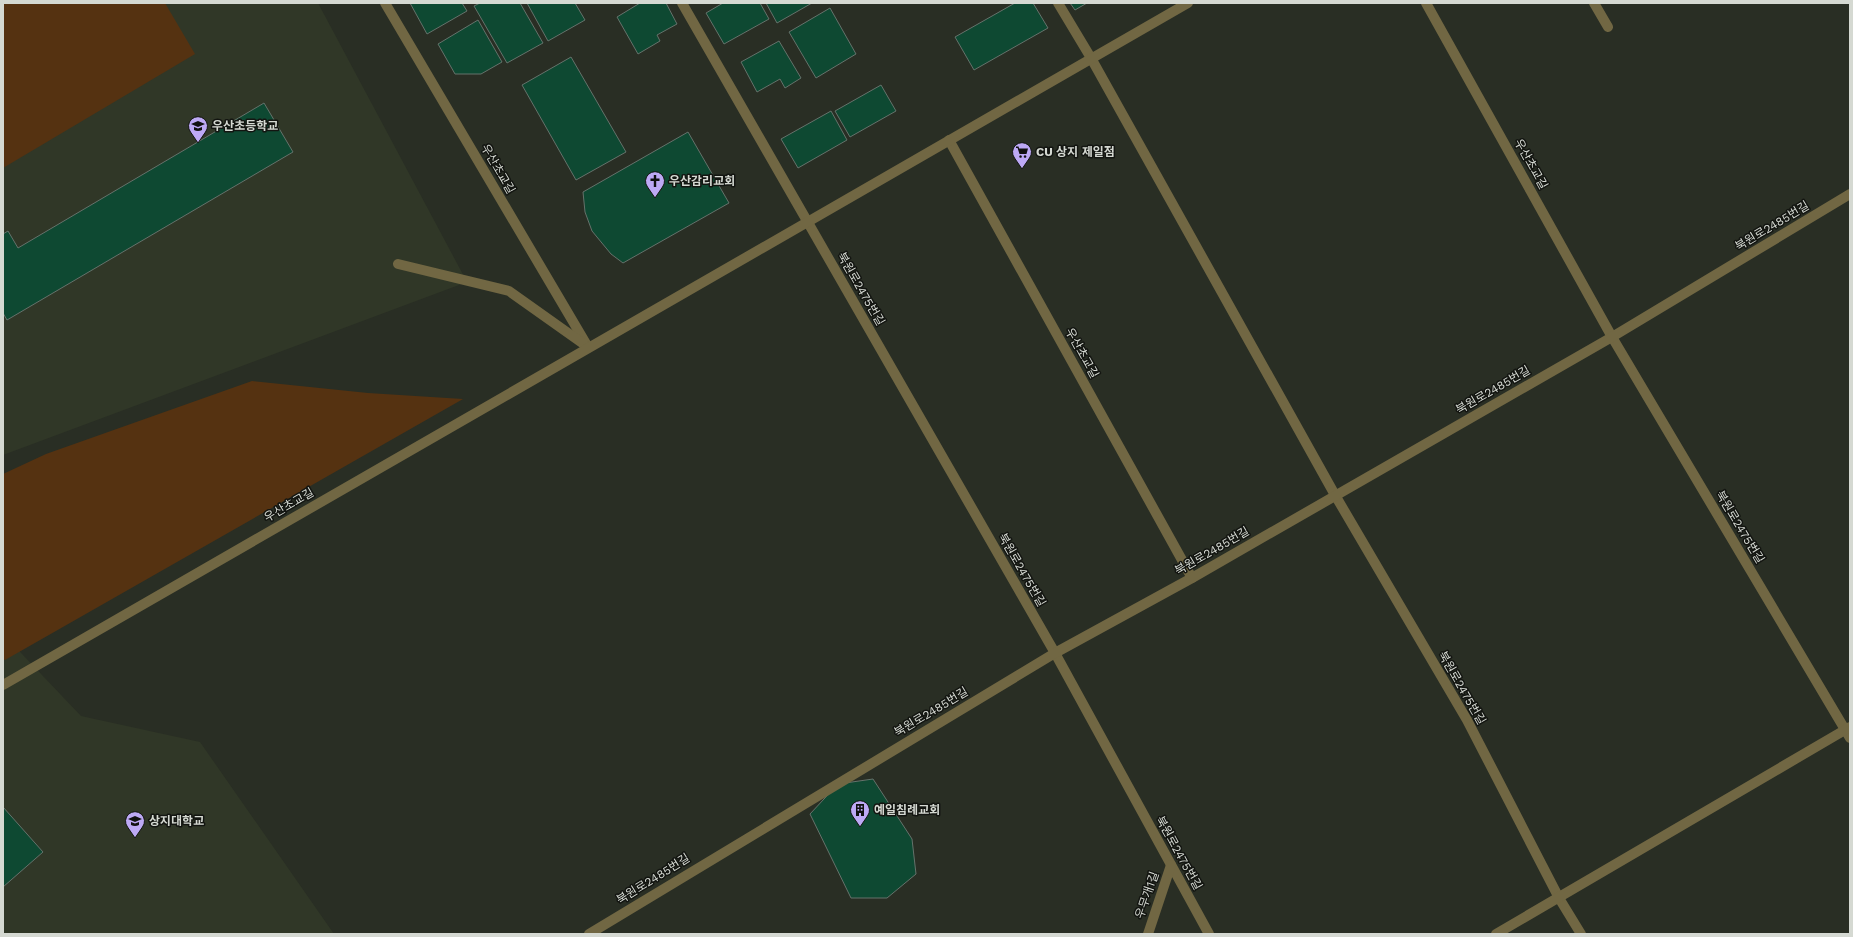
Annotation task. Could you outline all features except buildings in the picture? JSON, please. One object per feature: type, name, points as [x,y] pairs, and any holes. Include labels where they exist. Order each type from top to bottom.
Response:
[{"type":"street","name":"우산초교길","points":[[385,3],[588,347]]},
{"type":"street","points":[[682,3],[807,222]]},
{"type":"street","points":[[1058,3],[1091,58],[1335,495]]},
{"type":"street","name":"우산초교길","points":[[3,685],[1188,3]]},
{"type":"street","name":"우산초교길","points":[[1426,3],[1612,338]]},
{"type":"street","points":[[1594,3],[1608,27]]},
{"type":"street","name":"우산초교길","points":[[949,140],[1192,578]]},
{"type":"street","name":"북원로2485번길","points":[[589,934],[1055,653],[1192,578],[1612,338],[1850,194]]},
{"type":"street","name":"북원로2475번길","points":[[807,222],[1055,653],[1209,934]]},
{"type":"street","points":[[398,264],[509,291],[588,347]]},
{"type":"street","name":"북원로2475번길","points":[[1496,934],[1848,732],[1612,338]]},
{"type":"street","name":"북원로2475번길","points":[[1335,495],[1466,720],[1559,898]]},
{"type":"street","name":"우무개1길","points":[[1148,934],[1171,865]]},
{"type":"street","points":[[1559,898],[1581,934]]},
{"type":"shaded area","name":"우산초등학교","points":[[3,3],[318,3],[467,282],[3,455]]},
{"type":"shaded area","points":[[3,3],[165,3],[195,54],[3,168]]},
{"type":"shaded area","points":[[252,381],[368,393],[463,399],[5,660],[3,659],[3,474],[46,454]]},
{"type":"shaded area","name":"상지대학교","points":[[3,634],[81,716],[200,742],[334,934],[3,934]]},
{"type":"place","name":"우산초등학교","points":[[198,143]]},
{"type":"place","name":"CU 상지 제일점","points":[[1022,169]]},
{"type":"place","name":"우산감리교회","points":[[655,198]]},
{"type":"place","name":"예일침례교회","points":[[860,827]]},
{"type":"place","name":"상지대학교","points":[[135,838]]}]
